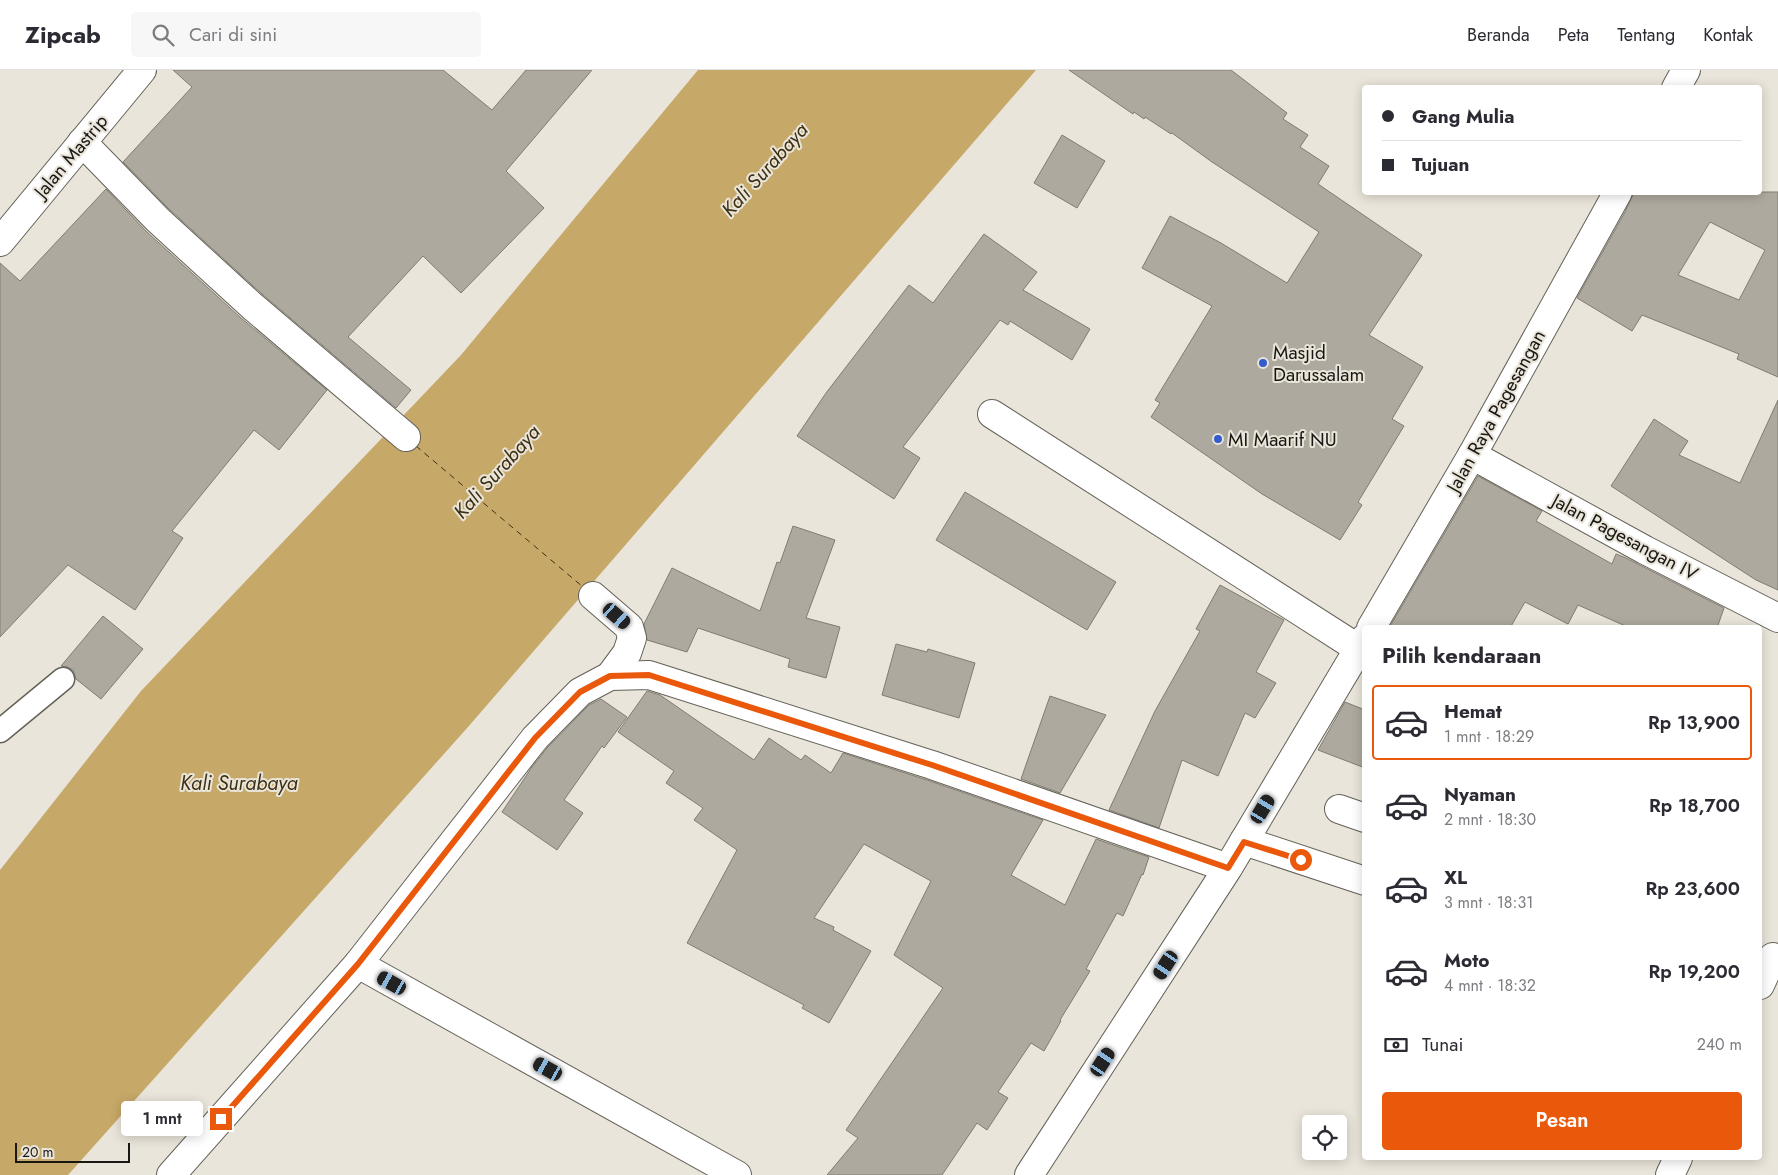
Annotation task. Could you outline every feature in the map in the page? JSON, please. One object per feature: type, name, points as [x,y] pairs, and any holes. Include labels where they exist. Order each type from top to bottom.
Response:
[{"type":"street","name":"Jalan Mastrip","points":[[0,242],[142,70]]},
{"type":"street","points":[[1678,85],[1686,70]]},
{"type":"street","points":[[82,142],[165,227],[252,306],[406,437]]},
{"type":"street","name":"Jalan Raya Pagesangan","points":[[1373,625],[1472,455],[1616,195]]},
{"type":"street","points":[[992,414],[1362,636]]},
{"type":"street","name":"Jalan Pagesangan IV","points":[[1472,455],[1646,550],[1778,618]]},
{"type":"street","points":[[171,1175],[358,964],[535,738],[580,692],[610,676],[627,653],[632,638],[629,627],[593,596]]},
{"type":"street","name":"Jalan Raya Pagesangan","points":[[1029,1175],[1228,868],[1362,643]]},
{"type":"street","points":[[610,676],[649,675],[932,765],[1228,868]]},
{"type":"street","points":[[1339,809],[1362,817]]},
{"type":"street","points":[[1244,842],[1362,880]]},
{"type":"street","points":[[1762,979],[1770,956]]},
{"type":"street","points":[[358,964],[737,1175]]},
{"type":"street","points":[[1670,1175],[1677,1160]]},
{"type":"lane","points":[[0,731],[63,679]]},
{"type":"water","name":"Kali Surabaya","points":[[698,70],[1036,70],[468,727],[68,1175],[0,1175],[0,870],[141,691],[461,355]]},
{"type":"building","points":[[173,70],[443,70],[492,110],[526,70],[592,70],[506,171],[544,208],[461,293],[423,256],[348,337],[411,390],[396,408],[262,294],[169,209],[123,162],[192,87]]},
{"type":"building","points":[[1069,70],[1231,70],[1287,113],[1283,119],[1308,135],[1300,147],[1329,166],[1318,184],[1422,255],[1369,335],[1423,367],[1392,419],[1404,426],[1358,502],[1362,505],[1340,540],[1262,494],[1151,417],[1160,403],[1155,400],[1212,306],[1142,268],[1170,216],[1221,243],[1287,283],[1319,232],[1212,162],[1172,133],[1145,117],[1144,119],[1134,112],[1133,114]]},
{"type":"building","points":[[1062,135],[1105,161],[1077,208],[1034,183]]},
{"type":"building","points":[[106,189],[147,232],[241,318],[327,390],[279,450],[254,430],[172,531],[183,538],[135,610],[68,565],[0,637],[0,263],[20,281]]},
{"type":"building","points":[[1762,192],[1778,192],[1778,377],[1737,359],[1739,354],[1642,315],[1632,331],[1577,298],[1633,195],[1762,195]],"holes":[[[1710,222],[1765,250],[1739,300],[1678,275]]]},
{"type":"building","points":[[984,234],[1037,272],[1023,290],[1090,329],[1072,360],[1010,321],[1008,325],[1000,320],[903,447],[920,458],[894,499],[797,436],[826,393],[909,285],[933,303]]},
{"type":"building","points":[[1778,400],[1778,590],[1756,580],[1611,486],[1654,419],[1688,441],[1679,455],[1740,483]]},
{"type":"building","points":[[1478,476],[1542,511],[1536,521],[1612,564],[1616,554],[1724,608],[1718,625],[1623,625],[1578,605],[1568,624],[1525,602],[1512,625],[1391,625]]},
{"type":"building","points":[[965,492],[1116,582],[1087,630],[936,540]]},
{"type":"building","points":[[793,526],[835,540],[806,618],[840,627],[826,678],[788,667],[790,659],[698,628],[687,652],[647,640],[644,624],[672,568],[760,611],[777,562],[780,563]]},
{"type":"building","points":[[1220,585],[1284,620],[1256,672],[1276,683],[1255,718],[1245,713],[1218,776],[1182,760],[1159,828],[1109,810],[1155,711],[1200,631],[1196,629]]},
{"type":"building","points":[[103,616],[143,649],[101,699],[76,679],[73,670],[61,666]]},
{"type":"building","points":[[896,644],[927,652],[928,649],[975,663],[959,718],[882,695]]},
{"type":"building","points":[[647,691],[660,695],[754,760],[769,738],[801,760],[805,755],[831,773],[843,753],[1043,820],[1011,875],[1065,905],[1096,839],[1149,857],[1143,875],[1123,916],[1117,913],[1086,969],[1090,971],[1060,1020],[1044,1051],[1031,1043],[998,1092],[1008,1098],[987,1130],[977,1123],[942,1175],[827,1175],[858,1138],[846,1130],[943,988],[894,955],[931,881],[864,844],[814,918],[834,927],[833,930],[871,951],[829,1023],[802,1008],[804,1005],[687,943],[737,850],[694,820],[703,808],[666,783],[674,771],[618,732]]},
{"type":"building","points":[[1050,696],[1106,715],[1060,793],[1021,779]]},
{"type":"building","points":[[601,699],[627,717],[604,748],[602,746],[564,800],[583,813],[557,850],[502,812],[547,748],[589,705]]},
{"type":"building","points":[[1345,702],[1362,709],[1362,767],[1318,750]]},
{"type":"ferry route","points":[[416,446],[583,587]]},
{"type":"place","name":"Masjid Darussalam","points":[[1263,363]]},
{"type":"place","name":"MI Maarif NU","points":[[1218,439]]},
{"type":"route","points":[[221,1119],[358,964],[535,738],[580,692],[610,676],[649,675],[932,765],[1228,868],[1244,842],[1301,860]]}]
